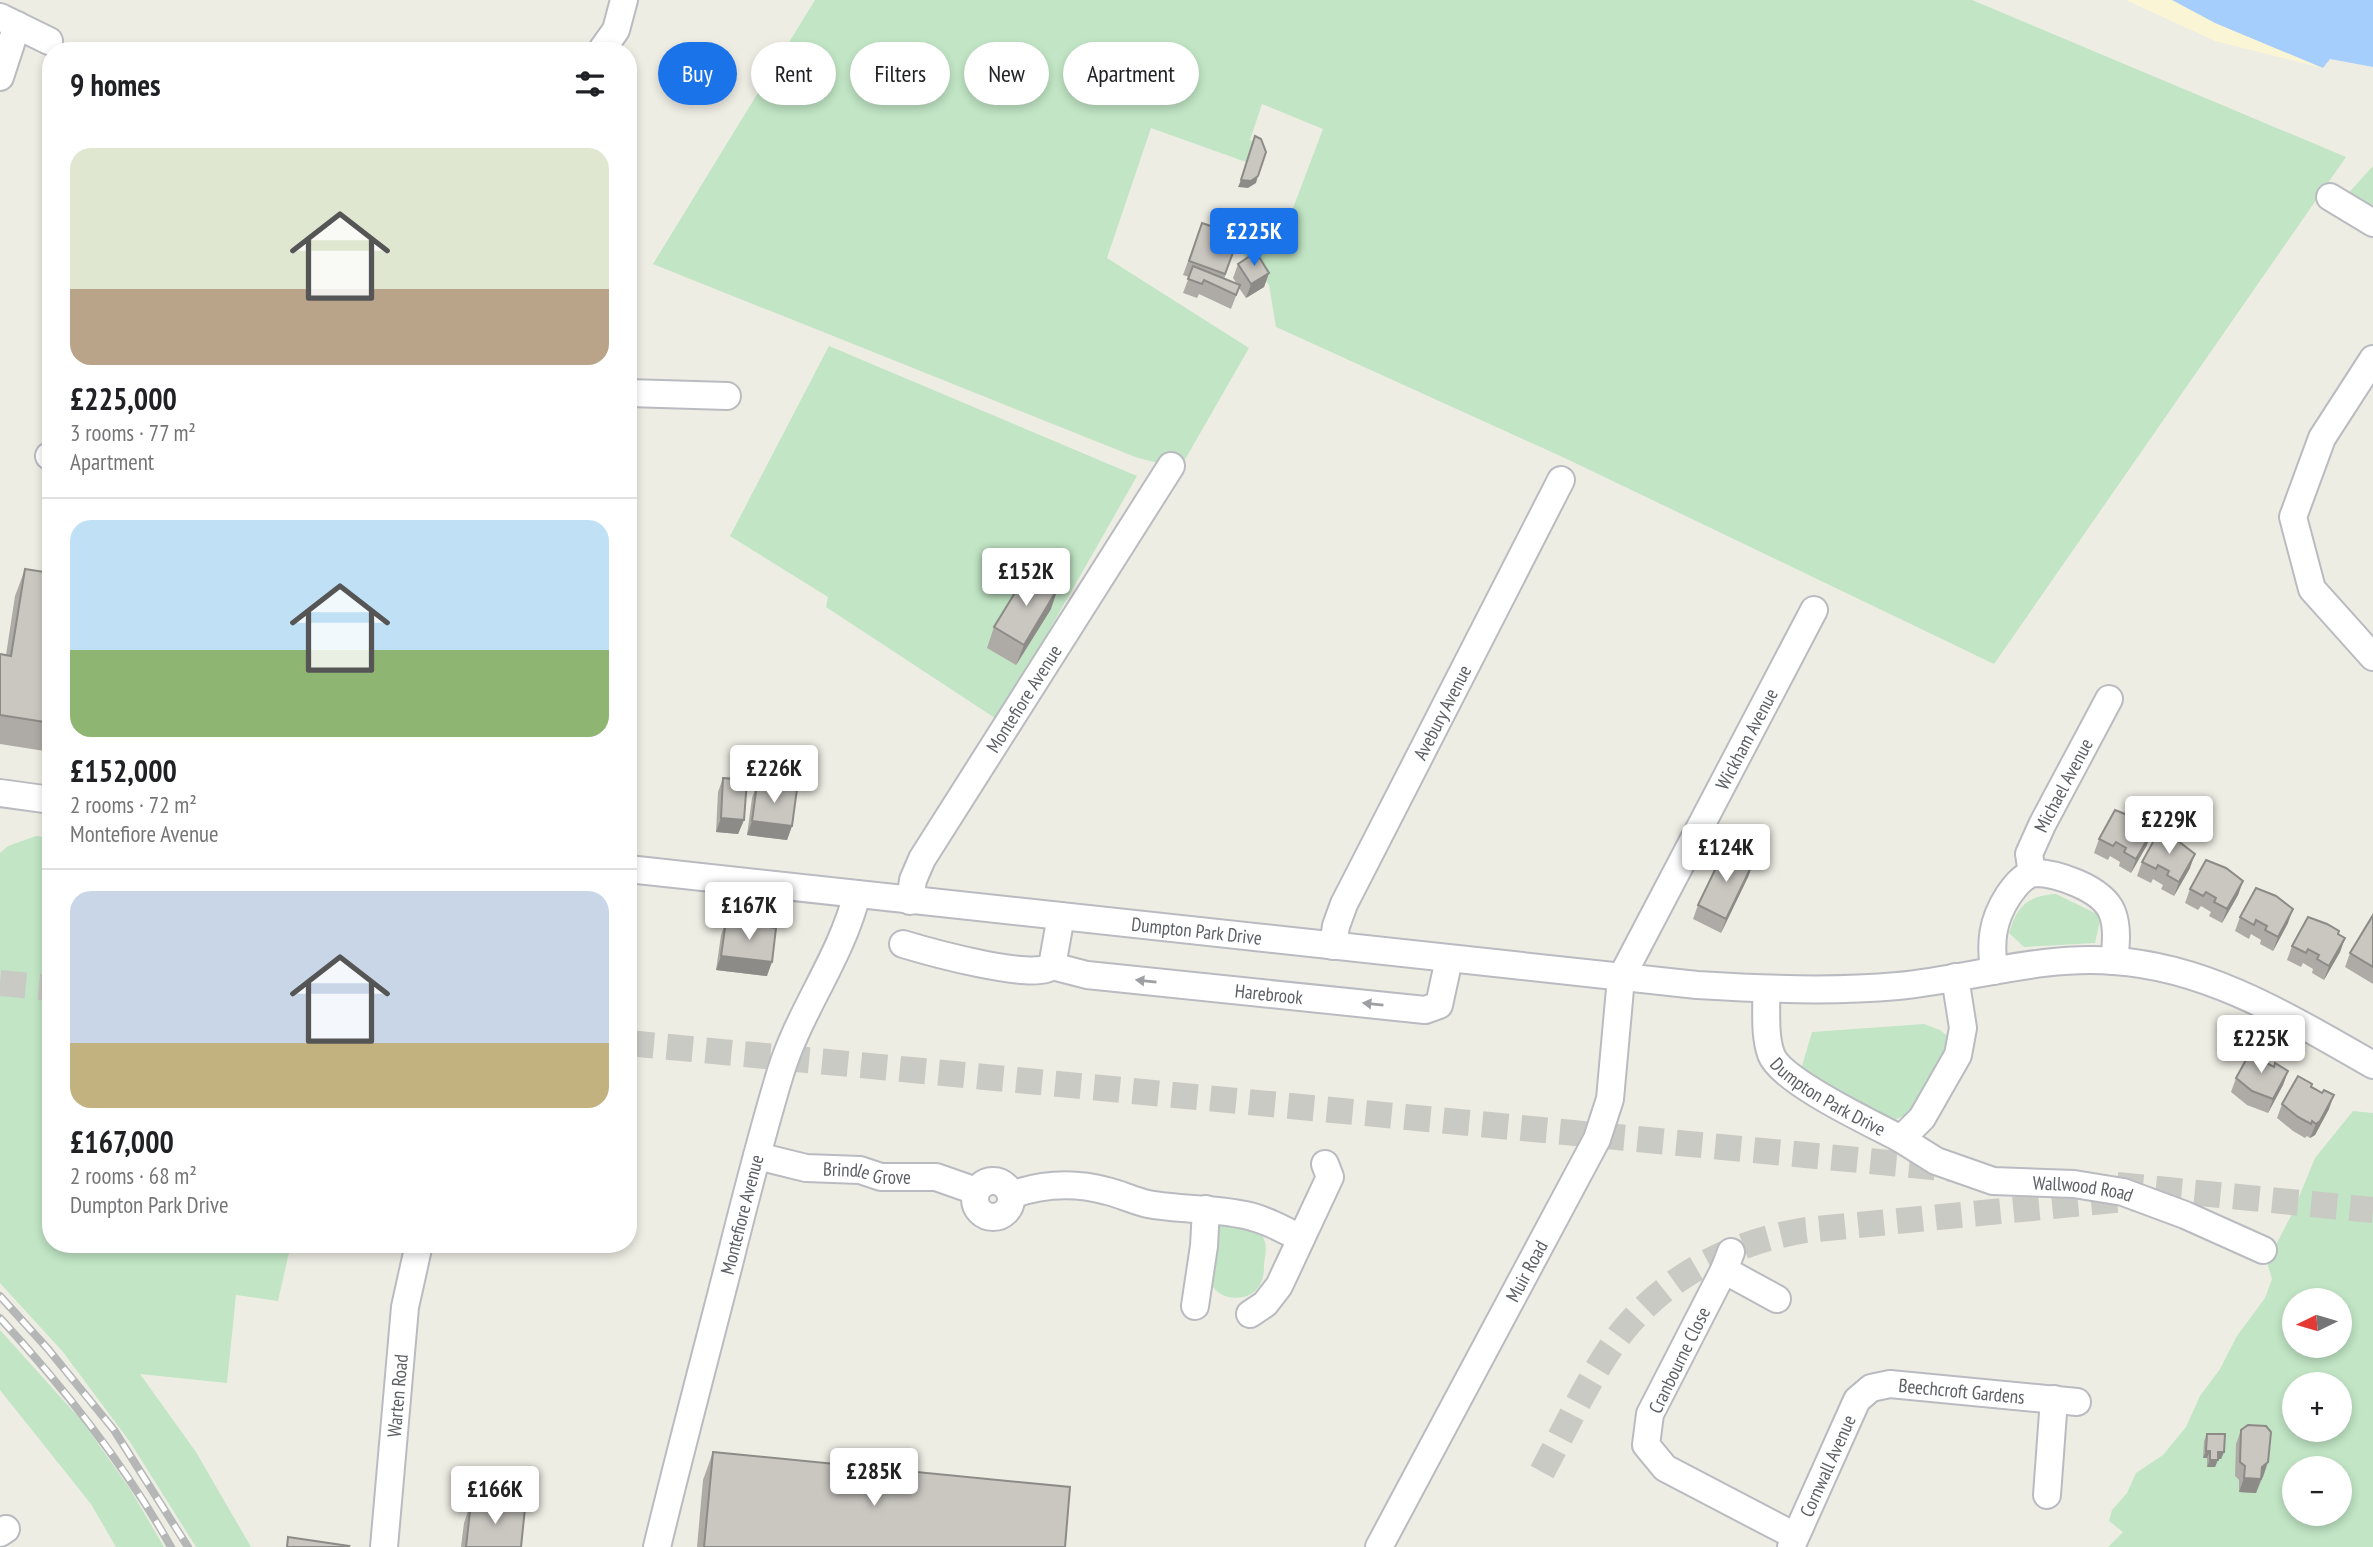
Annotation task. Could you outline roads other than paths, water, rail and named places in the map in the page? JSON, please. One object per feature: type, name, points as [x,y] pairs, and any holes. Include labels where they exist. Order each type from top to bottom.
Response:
[{"type":"street","points":[[607,42],[616,30],[624,0]]},
{"type":"street","points":[[0,77],[8,21],[49,41]]},
{"type":"street","points":[[2330,197],[2373,223]]},
{"type":"street","points":[[2373,359],[2322,438],[2293,517],[2312,589],[2373,657]]},
{"type":"street","points":[[637,393],[727,396]]},
{"type":"street","name":"Montefiore Avenue","points":[[910,901],[913,880],[922,859],[1171,466]]},
{"type":"street","name":"Avebury Avenue","points":[[1333,946],[1336,926],[1344,904],[1561,481]]},
{"type":"street","name":"Wickham Avenue","points":[[1621,978],[1814,610]]},
{"type":"street","name":"Michael Avenue","points":[[2032,873],[2029,854],[2109,699]]},
{"type":"street","points":[[0,793],[42,799]]},
{"type":"street","name":"Dumpton Park Drive","points":[[637,870],[1621,978],[1766,989],[1859,989],[1898,986],[2068,960],[2114,961],[2180,973],[2247,996],[2370,1054]]},
{"type":"street","points":[[1994,971],[1994,923],[2016,884],[2032,873],[2058,875],[2103,900],[2111,908],[2115,920],[2114,961]]},
{"type":"street","name":"Montefiore Avenue","points":[[657,1547],[757,1156],[788,1051],[843,939],[857,894]]},
{"type":"street","points":[[1052,966],[1061,916]]},
{"type":"street","name":"Harebrook","points":[[903,944],[981,964],[1042,971],[1052,966],[1087,975],[1425,1010],[1439,1005],[1449,959]]},
{"type":"street","name":"Dumpton Park Drive","points":[[1766,989],[1768,1039],[1771,1055],[1776,1063],[1798,1083],[1900,1139],[1922,1118],[1958,1055],[1963,1028],[1955,977]]},
{"type":"street","name":"Muir Road","points":[[1379,1547],[1597,1139],[1609,1099],[1621,978]]},
{"type":"street","name":"Wallwood Road","points":[[1900,1139],[1936,1161],[1993,1181],[2074,1184],[2123,1192],[2185,1215],[2263,1250]]},
{"type":"street","name":"Brindle Grove","points":[[757,1156],[806,1168],[860,1170],[881,1177],[936,1177],[976,1191],[974,1198],[977,1210],[987,1217],[1005,1213],[1011,1201],[1010,1195],[1031,1188],[1058,1184],[1079,1185],[1105,1190],[1147,1204],[1247,1215],[1300,1238]]},
{"type":"street","points":[[1250,1314],[1265,1304],[1279,1286],[1330,1177],[1325,1164]]},
{"type":"street","points":[[1195,1306],[1204,1246],[1206,1209]]},
{"type":"street","name":"Warten Road","points":[[384,1547],[405,1307],[417,1253]]},
{"type":"street","name":"Cranbourne Close","points":[[1777,1299],[1727,1261],[1650,1414],[1646,1445],[1665,1468],[1793,1542]]},
{"type":"street","name":"Beechcroft Gardens","points":[[1871,1388],[1890,1384],[2065,1401],[2047,1495]]},
{"type":"street","name":"Cornwall Avenue","points":[[1793,1542],[1857,1400],[1871,1388]]},
{"type":"water","points":[[2172,0],[2373,0],[2373,67],[2330,59],[2323,68],[2215,23]]},
{"type":"tunnel","points":[[0,983],[42,987]]},
{"type":"tunnel","points":[[637,1044],[1953,1169]]},
{"type":"tunnel","points":[[2117,1185],[2373,1210]]},
{"type":"tunnel","points":[[1542,1472],[1589,1382],[1622,1332],[1660,1293],[1682,1277],[1728,1252],[1779,1235],[1806,1230],[2136,1198]]},
{"type":"railway","points":[[0,1296],[48,1349],[114,1430],[188,1547]]},
{"type":"railway","points":[[0,1318],[48,1372],[113,1456],[171,1547]]}]
